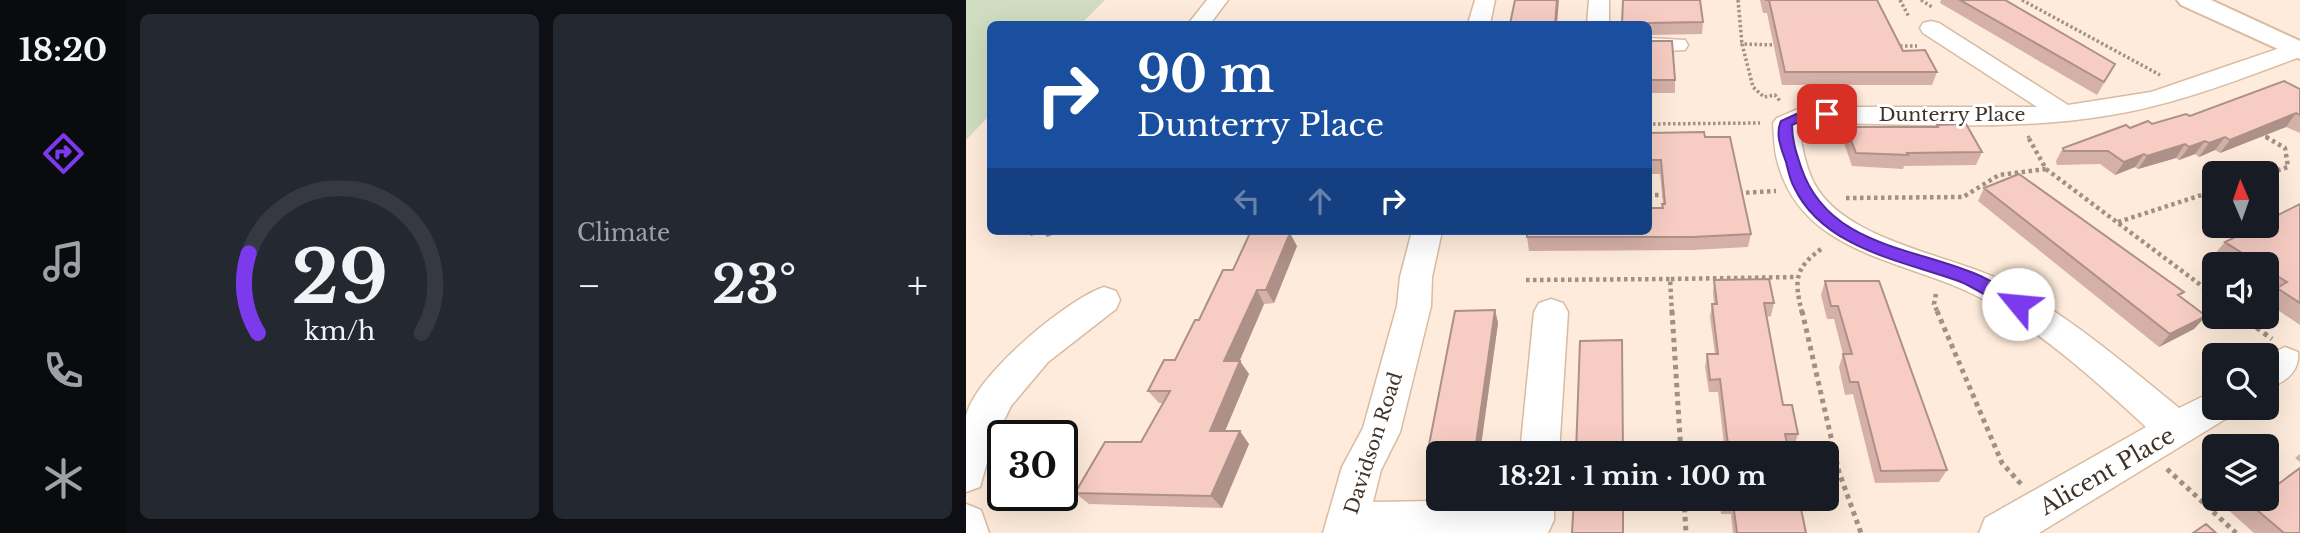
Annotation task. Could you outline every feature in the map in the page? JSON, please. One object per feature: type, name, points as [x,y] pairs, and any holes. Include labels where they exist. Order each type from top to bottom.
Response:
[{"type":"main road","points":[[2190,0],[2299,51]]},
{"type":"street","points":[[1201,21],[1218,0]]},
{"type":"street","points":[[1480,21],[1485,0]]},
{"type":"street","points":[[1598,21],[1599,0]]},
{"type":"street","points":[[1931,28],[2063,113]]},
{"type":"street","points":[[1652,45],[1677,45]]},
{"type":"street","name":"Dunterry Place","points":[[1791,120],[1803,114],[2063,113],[2110,107],[2187,90],[2299,51]]},
{"type":"street","points":[[1791,120],[1786,140],[1805,193],[1822,214],[1845,233],[1881,249],[1970,279],[2018,304],[2063,333],[2161,440]]},
{"type":"street","name":"Davidson Road","points":[[1345,528],[1362,467],[1381,432],[1414,306],[1416,277],[1426,235]]},
{"type":"street","points":[[966,474],[980,427],[1008,380],[1047,341],[1104,300]]},
{"type":"street","points":[[1540,441],[1551,312]]},
{"type":"street","name":"Alicent Place","points":[[2000,533],[2202,414]]},
{"type":"street","points":[[1345,528],[1532,520],[1533,511]]},
{"type":"street","points":[[966,524],[968,533]]},
{"type":"path","points":[[1738,0],[1742,44],[1753,87],[1764,97],[1775,95],[1791,120]]},
{"type":"path","points":[[1742,44],[1780,45]]},
{"type":"path","points":[[1884,46],[1958,45]]},
{"type":"path","points":[[2016,114],[2046,169],[2202,286]]},
{"type":"path","points":[[1652,124],[1791,120]]},
{"type":"path","points":[[1731,193],[1963,197],[1999,175],[2046,169]]},
{"type":"path","points":[[1652,195],[1676,195]]},
{"type":"path","points":[[2117,222],[2202,195]]},
{"type":"path","points":[[1845,233],[1811,256],[1796,277],[1839,472],[1861,533]]},
{"type":"path","points":[[1942,270],[1934,304],[1939,316],[2002,463],[2043,508]]},
{"type":"path","points":[[1526,280],[1796,277]]},
{"type":"path","points":[[1670,279],[1680,441]]},
{"type":"path","points":[[2161,440],[2236,533]]},
{"type":"path","points":[[1685,511],[1686,533]]},
{"type":"green space","points":[[966,0],[1105,0],[1084,21],[987,21],[987,118],[966,140]]},
{"type":"building","points":[[1515,0],[1557,0],[1555,21],[1511,21]]},
{"type":"building","points":[[1623,0],[1700,0],[1703,22],[1652,23],[1622,21]]},
{"type":"building","points":[[1769,0],[1877,0],[1903,51],[1925,50],[1937,72],[1785,72]]},
{"type":"building","points":[[1960,0],[2005,0],[2115,64],[2104,82]]},
{"type":"building","points":[[1652,41],[1672,41],[1675,80],[1652,80]]},
{"type":"building","points":[[2284,81],[2300,89],[2300,115],[2296,113],[2230,140],[2225,137],[2189,147],[2185,144],[2124,162],[2108,151],[2064,151],[2063,148],[2126,125],[2130,128],[2148,121],[2152,124],[2186,114],[2190,116]]},
{"type":"building","points":[[1966,124],[1982,152],[1907,153],[1908,155],[1856,153],[1846,127],[1938,127],[1937,125]]},
{"type":"building","points":[[1704,132],[1705,137],[1730,137],[1751,234],[1693,237],[1527,237],[1652,235],[1652,208],[1663,208],[1662,204],[1665,204],[1661,160],[1652,160],[1652,133]]},
{"type":"building","points":[[2019,174],[2184,292],[2178,295],[2202,313],[2202,318],[2170,334],[1984,188]]},
{"type":"building","points":[[2300,204],[2300,303],[2279,289],[2287,282],[2279,277],[2279,252],[2240,252],[2225,242],[2233,238],[2279,238],[2279,214]]},
{"type":"building","points":[[1249,235],[1289,235],[1266,290],[1257,290],[1224,361],[1240,361],[1210,431],[1240,431],[1211,496],[1078,493],[1078,488],[1105,442],[1141,442],[1170,391],[1148,391],[1164,360],[1175,360],[1195,320],[1199,320],[1223,270],[1233,270]]},
{"type":"building","points":[[1769,279],[1774,303],[1764,303],[1783,405],[1792,405],[1798,434],[1785,434],[1786,441],[1728,441],[1720,379],[1710,380],[1707,354],[1718,354],[1712,304],[1717,304],[1714,280]]},
{"type":"building","points":[[1825,281],[1879,281],[1947,470],[1881,471],[1858,382],[1850,382],[1843,354],[1852,354],[1838,306],[1831,306]]},
{"type":"building","points":[[1495,310],[1476,441],[1430,441],[1455,311]]},
{"type":"building","points":[[1622,340],[1623,441],[1576,441],[1580,341]]},
{"type":"building","points":[[2300,468],[2300,533],[2284,533],[2258,511],[2279,511],[2279,484]]},
{"type":"building","points":[[1573,511],[1623,511],[1623,533],[1572,533]]},
{"type":"building","points":[[1734,511],[1801,511],[1806,533],[1737,533]]},
{"type":"building","points":[[2206,524],[2216,533],[2193,533]]},
{"type":"route","points":[[1827,114],[1803,114],[1786,123],[1786,140],[1791,162],[1801,187],[1822,214],[1845,233],[1881,249],[1970,279],[2018,304]]}]
